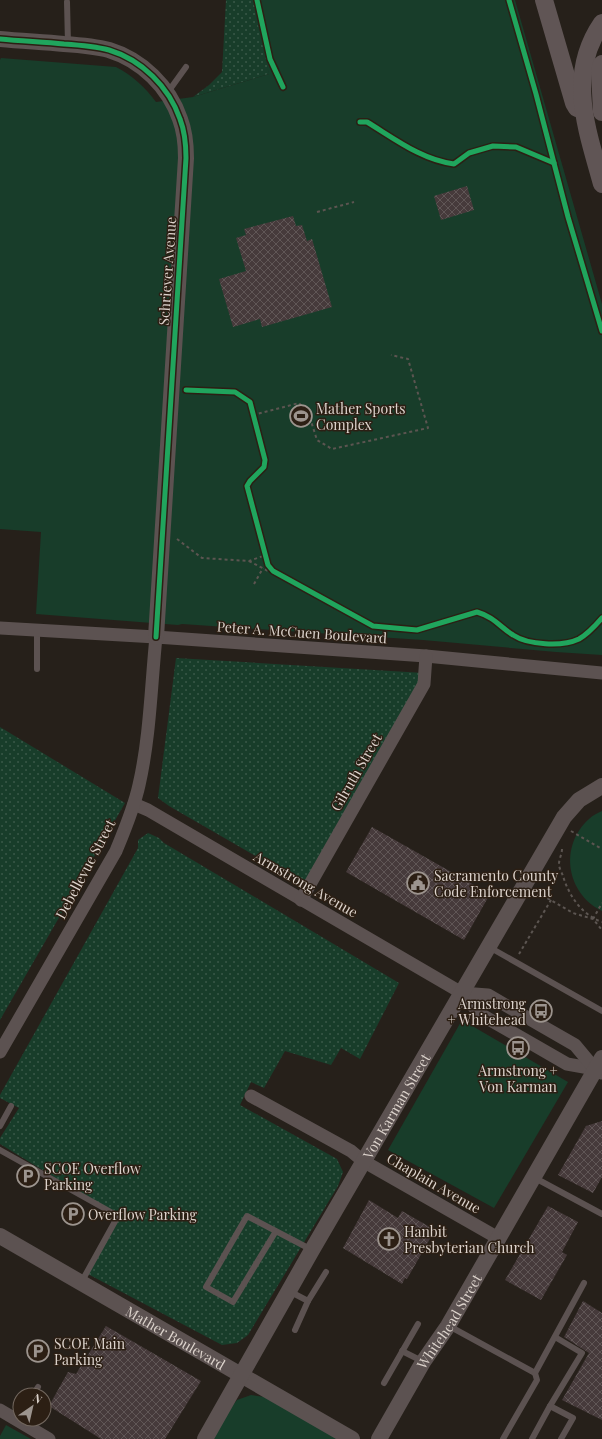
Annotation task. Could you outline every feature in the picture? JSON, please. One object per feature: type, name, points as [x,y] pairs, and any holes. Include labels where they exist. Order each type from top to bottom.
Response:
[{"type":"main road","points":[[544,0],[574,103],[584,120]]},
{"type":"main road","points":[[602,23],[589,45],[585,58],[582,82],[584,120],[602,184]]},
{"type":"main road","points":[[602,64],[600,71],[600,90],[602,112]]},
{"type":"street","name":"Schriever Avenue","points":[[0,39],[90,46],[109,50],[127,58],[155,78],[167,93],[181,120],[185,139],[186,158],[156,637]]},
{"type":"street","name":"Peter A. McCuen Boulevard","points":[[0,628],[156,637],[426,656],[602,673]]},
{"type":"street","name":"Debellevue Street","points":[[0,1052],[116,851],[128,824],[144,762],[156,637]]},
{"type":"street","name":"Gilruth Street","points":[[301,900],[424,684],[426,656]]},
{"type":"street","name":"Von Karman Street","points":[[205,1439],[312,1250],[564,816],[579,800],[602,786]]},
{"type":"street","name":"Armstrong Avenue","points":[[134,804],[148,810],[462,993],[480,1014],[567,1064],[600,1067]]},
{"type":"street","name":"Armstrong Avenue","points":[[462,993],[488,995],[575,1045],[600,1067]]},
{"type":"street","name":"Whitehead Street","points":[[379,1439],[423,1362],[448,1326],[533,1177],[600,1067]]},
{"type":"street","name":"Chaplain Avenue","points":[[251,1096],[350,1151],[364,1161],[498,1238]]},
{"type":"street","name":"Mather Boulevard","points":[[0,1236],[352,1439]]},
{"type":"street","points":[[0,1410],[12,1416]]},
{"type":"street","points":[[31,1427],[50,1439]]},
{"type":"lane","points":[[66,2],[68,44]]},
{"type":"lane","points":[[167,93],[186,67]]},
{"type":"lane","points":[[37,631],[37,669]]},
{"type":"lane","points":[[489,947],[602,1011]]},
{"type":"lane","points":[[0,1126],[10,1106]]},
{"type":"lane","points":[[0,1150],[118,1216],[81,1283]]},
{"type":"lane","points":[[533,1177],[602,1214]]},
{"type":"lane","points":[[276,1231],[233,1302],[206,1287],[247,1216],[276,1231],[312,1250]]},
{"type":"lane","points":[[295,1330],[308,1301],[326,1272]]},
{"type":"lane","points":[[535,1374],[584,1283]]},
{"type":"lane","points":[[289,1291],[308,1301]]},
{"type":"lane","points":[[384,1383],[418,1324]]},
{"type":"lane","points":[[448,1326],[535,1374],[537,1380],[503,1439]]},
{"type":"lane","points":[[532,1439],[582,1353],[555,1337]]},
{"type":"lane","points":[[402,1351],[423,1362]]},
{"type":"lane","points":[[550,1406],[573,1418],[561,1439]]},
{"type":"path","points":[[317,212],[354,202]]},
{"type":"path","points":[[253,415],[299,403],[309,415],[317,440],[332,449],[428,428],[408,359],[391,355]]},
{"type":"path","points":[[251,409],[255,422]]},
{"type":"path","points":[[177,539],[202,558],[249,561],[267,560]]},
{"type":"path","points":[[264,548],[267,560],[274,572]]},
{"type":"path","points":[[249,561],[274,572]]},
{"type":"path","points":[[254,584],[263,568]]},
{"type":"path","points":[[568,836],[574,827]]},
{"type":"path","points":[[570,831],[602,849]]},
{"type":"path","points":[[563,847],[559,865],[564,881],[572,897],[580,908],[593,918],[602,930]]},
{"type":"path","points":[[534,890],[573,913],[602,922]]},
{"type":"path","points":[[514,961],[551,900]]},
{"type":"path","points":[[593,918],[602,903]]},
{"type":"green space","points":[[226,0],[265,0],[269,74],[193,97],[209,85],[222,72]]},
{"type":"green space","name":"Mather Sports Complex","points":[[263,0],[515,0],[602,304],[602,655],[423,640],[182,624],[178,625],[36,614],[41,532],[0,529],[0,60],[1,58],[116,67],[138,82],[156,102],[193,97],[269,74],[255,12]]},
{"type":"green space","points":[[176,658],[424,673],[309,887],[169,806],[158,798]]},
{"type":"green space","points":[[0,727],[125,803],[0,1020]]},
{"type":"green space","points":[[602,811],[602,911],[590,903],[581,893],[574,881],[570,855],[573,842],[579,830],[591,818]]},
{"type":"green space","points":[[148,833],[159,838],[164,843],[399,983],[360,1059],[341,1048],[331,1065],[285,1051],[264,1088],[251,1082],[240,1105],[337,1159],[343,1172],[338,1186],[248,1335],[237,1343],[222,1345],[86,1273],[118,1216],[0,1144],[0,1138],[19,1108],[0,1098],[0,1095],[138,848],[138,840]]},
{"type":"green space","points":[[462,1020],[568,1082],[494,1208],[388,1150]]},
{"type":"green space","points":[[251,1395],[265,1397],[338,1439],[212,1439],[237,1400]]},
{"type":"green space","points":[[6,1425],[31,1439],[0,1439]]},
{"type":"building","points":[[467,186],[474,210],[441,220],[434,196]]},
{"type":"building","points":[[293,216],[296,226],[302,225],[307,241],[312,239],[332,307],[262,327],[260,319],[233,327],[219,279],[246,271],[236,238],[246,235],[244,229]]},
{"type":"building","name":"Sacramento County Code Enforcement","points":[[372,827],[490,894],[464,940],[346,872]]},
{"type":"building","points":[[602,1121],[602,1177],[593,1193],[558,1175],[586,1126]]},
{"type":"building","name":"Hanbit Presbyterian Church","points":[[369,1200],[398,1218],[402,1211],[435,1230],[407,1279],[405,1278],[402,1284],[343,1248]]},
{"type":"building","points":[[548,1206],[578,1222],[562,1252],[567,1255],[541,1300],[505,1280]]},
{"type":"building","points":[[583,1301],[602,1313],[602,1420],[562,1400],[589,1353],[564,1337]]},
{"type":"building","points":[[106,1326],[201,1381],[165,1439],[101,1439],[52,1408],[52,1401],[68,1372],[76,1374]]},
{"type":"cycle path","points":[[257,0],[270,59],[283,87]]},
{"type":"cycle path","points":[[509,0],[536,94],[568,217],[602,331]]},
{"type":"cycle path","points":[[0,39],[86,46],[109,50],[132,60],[153,76],[169,96],[175,107],[183,129],[186,158],[156,637]]},
{"type":"cycle path","points":[[360,122],[367,122],[409,148],[442,162],[454,164],[469,153],[493,146],[516,147],[554,163]]},
{"type":"cycle path","points":[[186,390],[235,392],[250,402],[265,460],[264,467],[247,486],[268,565],[273,571],[373,626],[417,630],[477,612],[488,617],[508,632],[519,638],[536,643],[555,644],[572,642],[579,639],[589,632],[602,618]]},
{"type":"place","name":"Mather Sports Complex","points":[[301,416]]},
{"type":"place","name":"Sacramento County Code Enforcement","points":[[418,883]]},
{"type":"place","name":"Armstrong + Whitehead","points":[[541,1011]]},
{"type":"place","name":"Armstrong + Von Karman","points":[[518,1048]]},
{"type":"place","name":"SCOE Overflow Parking","points":[[28,1176]]},
{"type":"place","name":"Overflow Parking","points":[[73,1214]]},
{"type":"place","name":"Hanbit Presbyterian Church","points":[[389,1239]]},
{"type":"place","name":"SCOE Main Parking","points":[[38,1351]]}]
